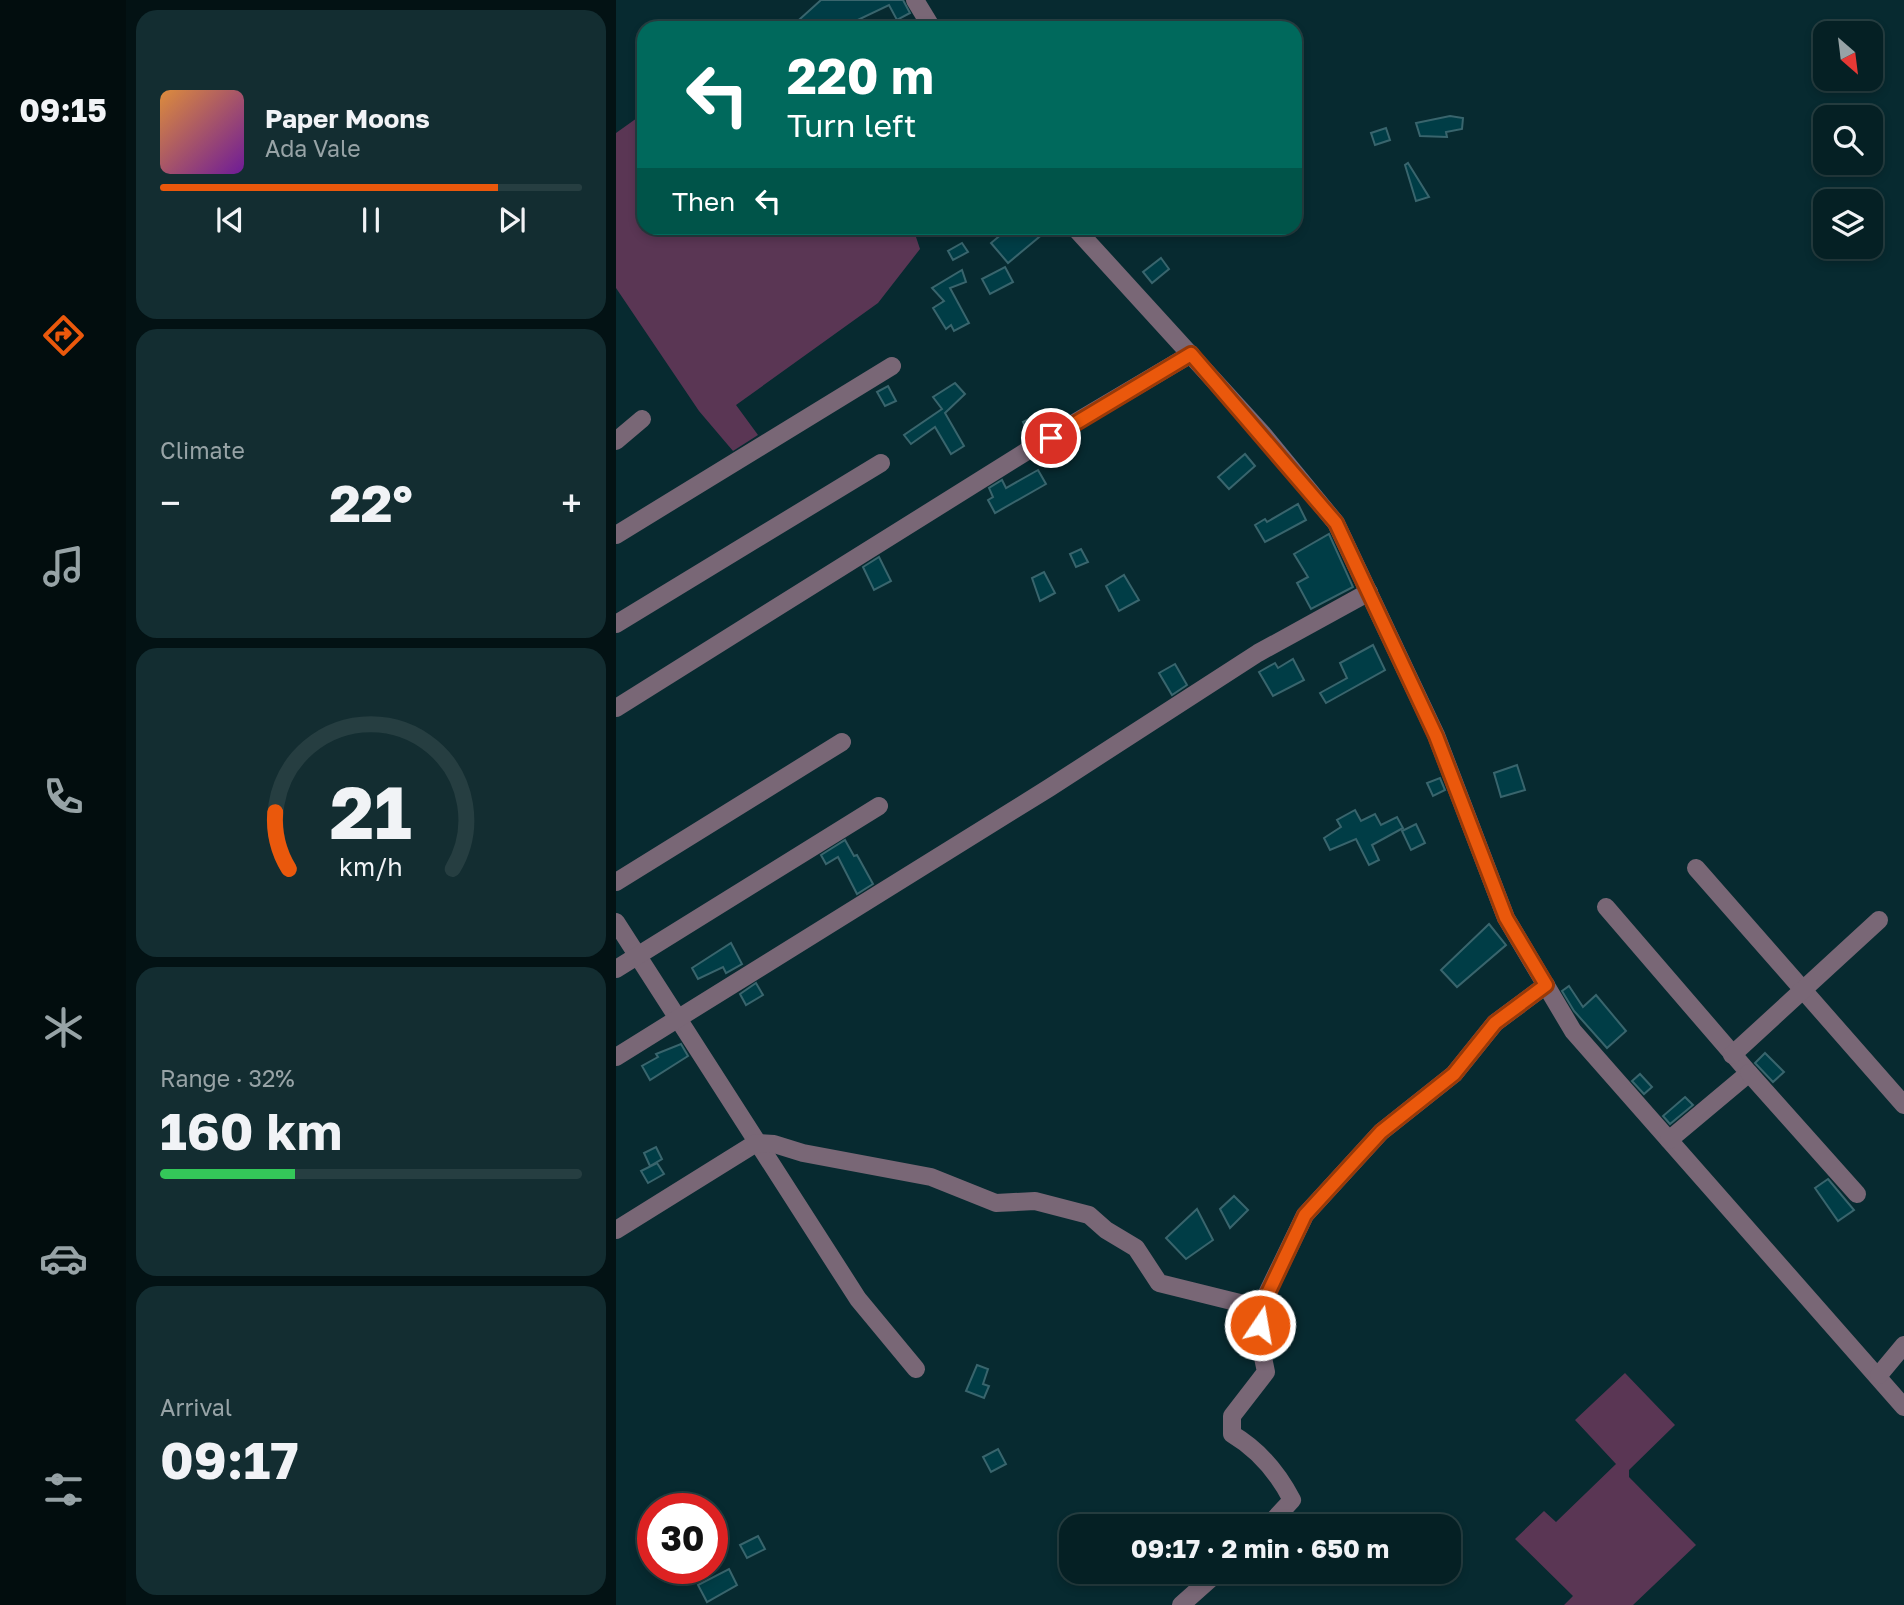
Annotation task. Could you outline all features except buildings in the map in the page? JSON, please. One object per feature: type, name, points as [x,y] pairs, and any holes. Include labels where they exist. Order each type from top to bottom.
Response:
[{"type":"street","points":[[915,0],[928,21]]},
{"type":"street","points":[[1081,235],[1191,354],[1336,523],[1436,736],[1506,918],[1573,1031],[1879,1375],[1904,1407]]},
{"type":"street","points":[[616,708],[1027,452],[1191,354]]},
{"type":"street","points":[[616,535],[892,366]]},
{"type":"street","points":[[616,441],[642,419]]},
{"type":"street","points":[[616,624],[881,463]]},
{"type":"street","points":[[616,1057],[1049,788],[1258,653],[1369,592]]},
{"type":"street","points":[[616,882],[842,742]]},
{"type":"street","points":[[616,970],[878,806]]},
{"type":"street","points":[[1696,868],[1904,1105]]},
{"type":"street","points":[[1606,907],[1732,1055],[1857,1194]]},
{"type":"street","points":[[1732,1055],[1879,920]]},
{"type":"street","points":[[616,922],[858,1299],[915,1369]]},
{"type":"street","points":[[1279,1514],[1292,1500],[1279,1476],[1246,1442],[1232,1434],[1231,1416],[1266,1372],[1260,1343],[1261,1308],[1305,1215],[1381,1132],[1454,1074],[1495,1023],[1546,985]]},
{"type":"street","points":[[1670,1140],[1749,1073]]},
{"type":"street","points":[[616,1230],[756,1143],[774,1144],[803,1153],[931,1177],[996,1203],[1035,1201],[1089,1215],[1106,1230],[1136,1248],[1159,1283],[1261,1308]]},
{"type":"street","points":[[1879,1375],[1904,1345]]},
{"type":"street","points":[[1181,1605],[1205,1584]]},
{"type":"shaded area","points":[[637,118],[637,235],[915,235],[920,249],[878,303],[736,405],[758,435],[733,451],[699,411],[616,288],[616,133]]},
{"type":"shaded area","points":[[1625,1373],[1675,1425],[1629,1470],[1629,1477],[1696,1545],[1633,1605],[1564,1605],[1573,1596],[1515,1539],[1544,1511],[1556,1522],[1616,1464],[1575,1420]]},
{"type":"route","points":[[1051,438],[1191,354],[1262,433],[1336,523],[1436,736],[1506,918],[1546,985],[1495,1023],[1454,1074],[1381,1132],[1305,1215],[1272,1279],[1261,1308],[1260,1325]]}]
